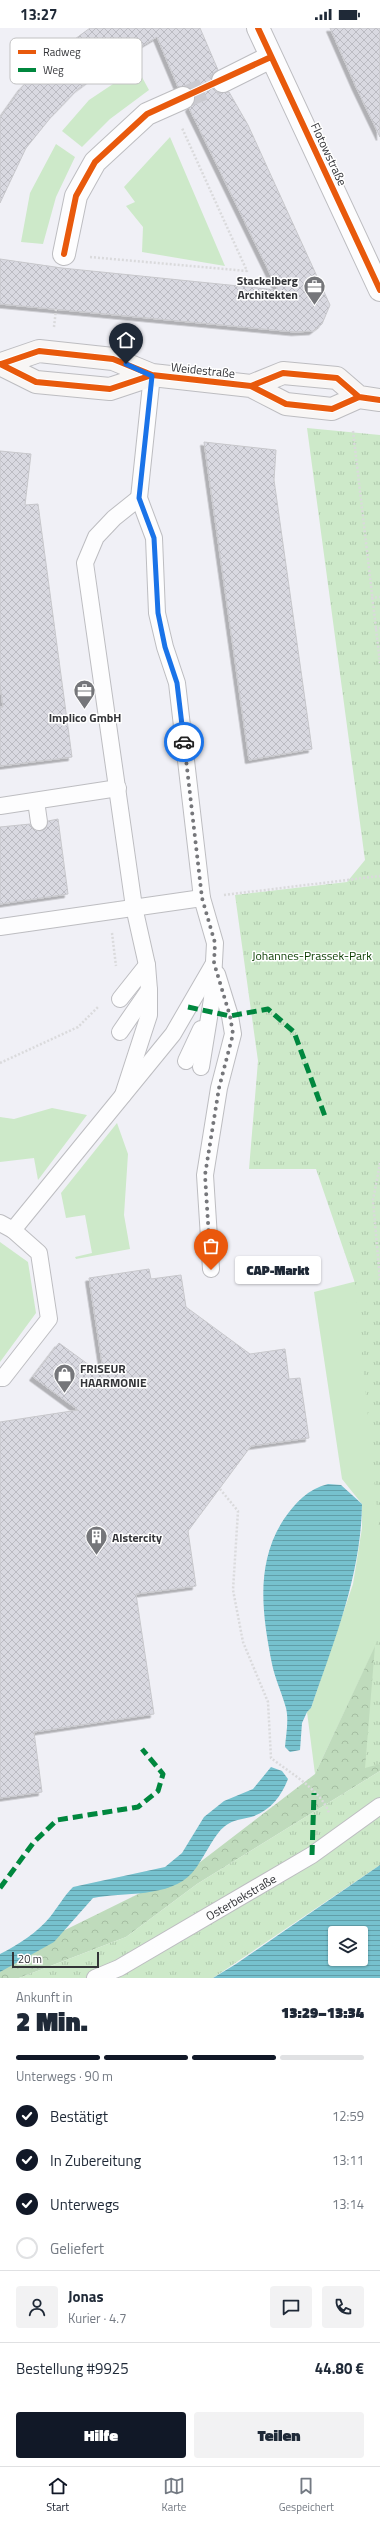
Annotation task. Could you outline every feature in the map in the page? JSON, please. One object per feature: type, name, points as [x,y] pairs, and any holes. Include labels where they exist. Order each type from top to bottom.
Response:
[{"type":"street","name":"Flotowstraße","points":[[258,28],[380,290]]},
{"type":"street","points":[[223,81],[271,58]]},
{"type":"street","points":[[64,254],[76,196],[95,162],[146,114],[177,101]]},
{"type":"street","name":"Weidestraße","points":[[0,364],[39,351],[113,359],[152,376],[251,386],[286,404],[332,409],[370,398]]},
{"type":"street","name":"Weidestraße","points":[[0,364],[36,382],[110,389],[152,376]]},
{"type":"street","name":"Weidestraße","points":[[251,386],[283,373],[338,378],[370,398]]},
{"type":"lane","points":[[152,376],[139,498],[154,538],[158,613],[165,647],[177,683],[202,898],[215,943],[212,1000],[193,1064]]},
{"type":"lane","points":[[122,1095],[149,1016],[150,990],[147,965],[134,907],[85,563],[96,537],[114,518],[139,498]]},
{"type":"lane","points":[[0,806],[118,788]]},
{"type":"lane","points":[[36,801],[38,822]]},
{"type":"lane","points":[[0,927],[202,898]]},
{"type":"lane","points":[[0,1378],[3,1378],[49,1319],[39,1253],[7,1226],[122,1095],[173,1034],[214,963]]},
{"type":"lane","points":[[211,1270],[205,1175],[219,1088],[233,1034],[230,1016],[214,963]]},
{"type":"lane","points":[[120,999],[147,965]]},
{"type":"lane","points":[[120,1032],[150,990]]},
{"type":"lane","name":"Osterbekstraße","points":[[95,1978],[147,1952],[312,1855],[380,1806]]},
{"type":"path","points":[[64,254],[248,271],[177,101]]},
{"type":"path","points":[[54,327],[56,309]]},
{"type":"path","points":[[353,431],[371,598],[380,663]]},
{"type":"path","points":[[371,598],[380,597]]},
{"type":"path","points":[[375,629],[380,628]]},
{"type":"path","points":[[202,898],[380,876]]},
{"type":"path","points":[[108,911],[117,963],[116,969]]},
{"type":"path","points":[[0,1063],[78,1027],[99,1006],[102,1000]]},
{"type":"path","points":[[380,1163],[373,1200],[380,1281]]},
{"type":"path","points":[[220,1489],[238,1511],[233,1590],[243,1642],[268,1702],[271,1758],[314,1793],[327,1807],[338,1836]]},
{"type":"green space","points":[[142,77],[149,90],[110,119],[82,147],[62,131],[89,100],[113,84],[142,84]]},
{"type":"green space","points":[[170,137],[225,266],[142,252],[143,227],[126,206],[135,202],[124,187]]},
{"type":"green space","points":[[56,144],[75,157],[56,197],[43,244],[21,242],[30,193]]},
{"type":"green space","name":"Johannes-Prassek-Park","points":[[307,428],[380,435],[380,1540],[355,1283],[316,1169],[249,1169],[258,1061],[235,895],[347,882],[365,860]]},
{"type":"green space","points":[[52,1108],[87,1115],[38,1180],[34,1158],[0,1162],[0,1117],[14,1119]]},
{"type":"green space","points":[[117,1123],[128,1154],[124,1215],[130,1249],[76,1259],[75,1257],[92,1253],[85,1215],[66,1218],[61,1193]]},
{"type":"green space","points":[[0,1242],[28,1262],[36,1313],[0,1362]]},
{"type":"green space","points":[[365,1279],[380,1379],[380,1649],[375,1647],[315,1774],[307,1712],[311,1708],[353,1584],[362,1528],[362,1504],[342,1479],[314,1292]]},
{"type":"green space","points":[[380,1632],[380,1764],[365,1768],[375,1646]]},
{"type":"green space","points":[[375,1646],[380,1649],[380,1771],[197,1884],[126,1937],[19,1978],[0,1978],[0,1962],[195,1866],[315,1774]]},
{"type":"green space","points":[[380,1771],[380,1865],[213,1978],[19,1978],[126,1937],[197,1884]]},
{"type":"water","points":[[328,1484],[341,1485],[362,1504],[357,1557],[345,1608],[337,1633],[311,1708],[307,1712],[302,1723],[300,1750],[290,1752],[285,1747],[287,1722],[286,1708],[273,1670],[268,1645],[263,1589],[265,1571],[268,1553],[284,1519],[293,1507],[308,1493]]},
{"type":"water","points":[[271,1767],[282,1771],[288,1779],[282,1792],[264,1811],[251,1817],[234,1821],[225,1826],[216,1835],[196,1868],[183,1881],[171,1887],[146,1893],[93,1898],[54,1942],[0,1972],[0,1954],[21,1942],[40,1928],[73,1887],[165,1867],[182,1853],[204,1817],[224,1801],[253,1789]]},
{"type":"water","points":[[380,1865],[380,1978],[213,1978],[236,1964]]},
{"type":"building","points":[[90,28],[200,28],[218,70],[212,74],[212,86],[216,92],[229,92],[248,125],[330,305],[322,324],[313,331],[295,332],[0,304],[0,259],[62,268],[278,290],[189,108],[195,100],[194,93],[185,86],[178,87],[157,37],[142,46],[142,38],[76,38]]},
{"type":"building","points":[[330,28],[380,28],[380,137],[356,87]]},
{"type":"building","points":[[25,84],[85,84],[51,117],[26,148],[0,203],[0,118]]},
{"type":"building","points":[[204,442],[276,450],[274,480],[312,749],[249,760]]},
{"type":"building","points":[[0,451],[31,454],[25,505],[38,504],[72,757],[0,766],[0,707],[3,707],[0,684]]},
{"type":"building","points":[[58,819],[68,894],[0,904],[0,827],[30,824],[32,828],[40,831],[45,829],[48,821]]},
{"type":"building","name":"Alstercity","points":[[149,1269],[151,1279],[181,1275],[186,1307],[250,1354],[285,1349],[289,1379],[300,1378],[309,1438],[251,1446],[188,1531],[196,1586],[136,1594],[154,1714],[34,1732],[42,1792],[0,1798],[0,1422],[78,1410],[33,1377],[59,1343],[104,1376],[89,1278]]},
{"type":"tunnel","points":[[183,98],[223,81]]},
{"type":"marked path","points":[[188,1007],[230,1016],[268,1009],[294,1032],[326,1119]]},
{"type":"marked path","points":[[0,1888],[34,1842],[57,1820],[138,1807],[158,1791],[163,1774],[142,1749]]},
{"type":"marked path","points":[[312,1855],[314,1793]]},
{"type":"cycle path","points":[[258,28],[380,290]]},
{"type":"cycle path","points":[[64,254],[76,196],[95,162],[147,114],[271,57]]},
{"type":"cycle path","points":[[1,364],[39,351],[113,359],[152,375],[251,386],[286,404],[332,409],[359,397],[380,400]]},
{"type":"cycle path","points":[[0,364],[36,382],[110,389],[152,375]]},
{"type":"cycle path","points":[[251,386],[283,373],[337,378],[359,397]]},
{"type":"way so far","points":[[184,742],[202,898],[209,927],[215,943],[214,963],[230,1016],[233,1034],[219,1088],[205,1175],[211,1270]]},
{"type":"place","name":"Stackelberg Architekten","points":[[314,306]]},
{"type":"place","name":"Implico GmbH","points":[[85,710]]},
{"type":"place","name":"CAP-Markt","points":[[211,1270]]},
{"type":"place","name":"FRISEUR HAARMONIE","points":[[64,1394]]},
{"type":"place","name":"Alstercity","points":[[96,1556]]},
{"type":"route","points":[[126,364],[152,376],[139,498],[154,538],[158,613],[165,647],[177,683],[184,742]]}]
